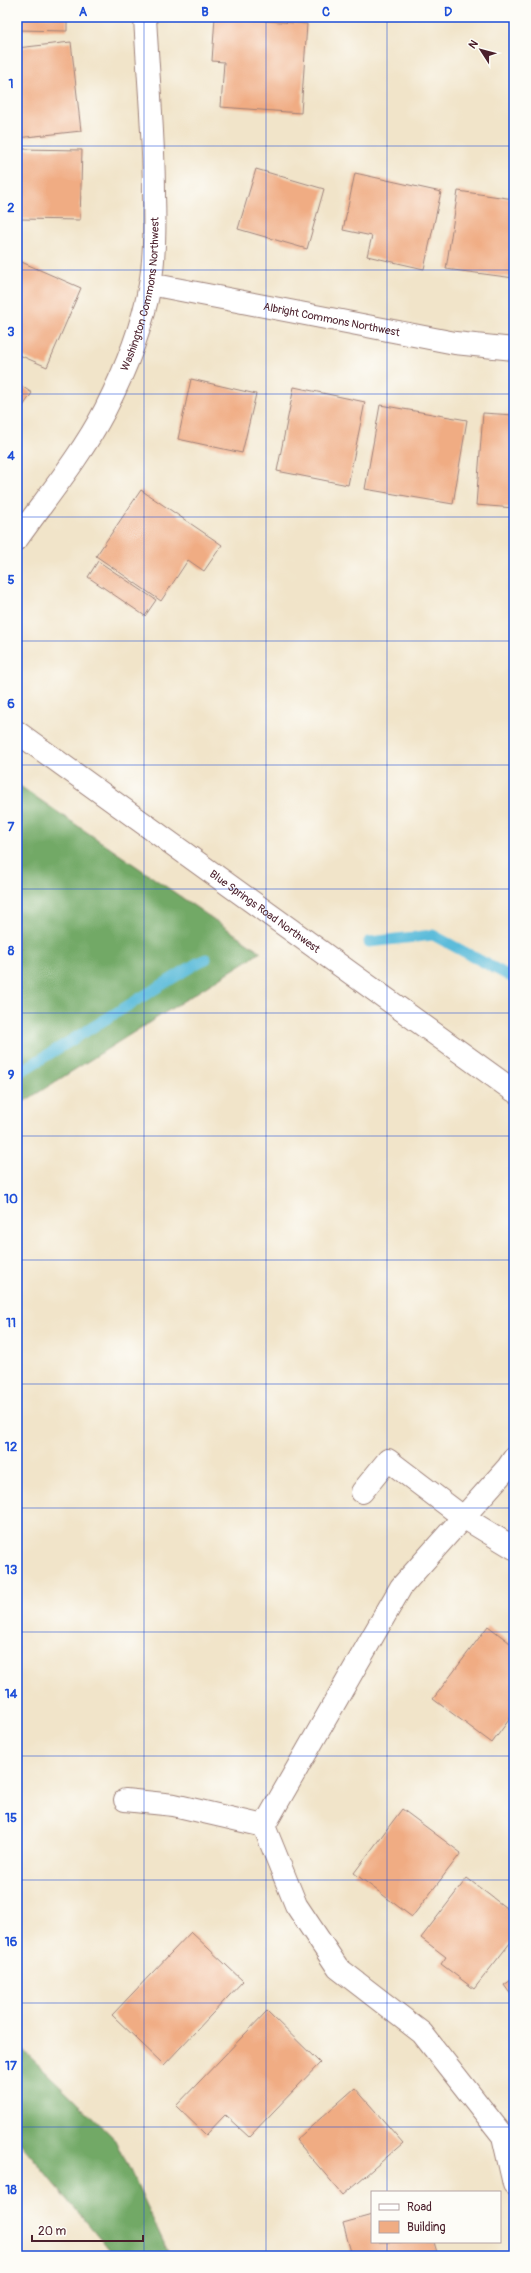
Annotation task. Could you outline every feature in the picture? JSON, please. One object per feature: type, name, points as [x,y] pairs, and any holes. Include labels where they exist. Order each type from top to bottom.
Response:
[{"type":"street","name":"Washington Commons Northwest","points":[[17,539],[83,447],[105,410],[124,369],[139,327],[150,284],[155,229],[154,164],[145,17]]},
{"type":"street","name":"Albright Commons Northwest","points":[[150,284],[455,342],[514,349]]},
{"type":"street","name":"Blue Springs Road Northwest","points":[[17,732],[514,1091]]},
{"type":"street","points":[[264,1826],[401,1587],[514,1458]]},
{"type":"street","points":[[362,1492],[388,1460],[463,1517],[514,1548]]},
{"type":"street","points":[[125,1800],[174,1805],[264,1826]]},
{"type":"street","points":[[264,1826],[296,1905],[338,1968],[422,2033],[503,2136],[514,2184]]},
{"type":"green space","points":[[17,784],[261,952],[17,1106]]},
{"type":"green space","points":[[17,2044],[116,2140],[170,2256],[115,2256],[17,2139]]},
{"type":"building","points":[[17,17],[67,17],[67,31],[17,30]]},
{"type":"building","points":[[215,17],[307,24],[301,113],[221,107],[224,62],[212,61]]},
{"type":"building","points":[[71,42],[81,131],[17,138],[17,48]]},
{"type":"building","points":[[21,149],[82,150],[80,220],[19,219]]},
{"type":"building","points":[[256,169],[324,189],[307,249],[238,229]]},
{"type":"building","points":[[355,173],[441,192],[424,269],[367,256],[372,236],[343,230]]},
{"type":"building","points":[[458,191],[514,199],[514,278],[446,269]]},
{"type":"building","points":[[17,260],[81,288],[47,367],[17,354]]},
{"type":"building","points":[[191,379],[256,394],[242,453],[178,439]]},
{"type":"building","points":[[17,383],[32,393],[17,415]]},
{"type":"building","points":[[294,387],[365,402],[348,485],[277,471]]},
{"type":"building","points":[[380,405],[467,420],[453,504],[365,489]]},
{"type":"building","points":[[483,413],[514,415],[514,508],[476,505]]},
{"type":"building","points":[[141,490],[222,545],[204,571],[188,560],[161,601],[96,556]]},
{"type":"building","points":[[98,561],[156,600],[145,616],[88,577]]},
{"type":"building","points":[[488,1626],[514,1646],[514,1713],[492,1743],[433,1699]]},
{"type":"building","points":[[402,1809],[461,1853],[412,1917],[354,1873]]},
{"type":"building","points":[[467,1878],[514,1914],[514,1938],[474,1989],[441,1964],[446,1957],[421,1938]]},
{"type":"building","points":[[191,1932],[243,1981],[164,2065],[112,2015]]},
{"type":"building","points":[[514,1978],[514,1999],[504,1985]]},
{"type":"building","points":[[267,2011],[320,2063],[249,2137],[225,2115],[206,2135],[176,2106]]},
{"type":"building","points":[[355,2088],[403,2143],[343,2195],[296,2140]]},
{"type":"building","points":[[371,2215],[371,2243],[434,2243],[438,2256],[352,2256],[343,2223]]},
{"type":"waterway","points":[[369,942],[433,935],[511,977],[514,976]]},
{"type":"waterway","points":[[17,1071],[23,1070],[206,959]]}]
